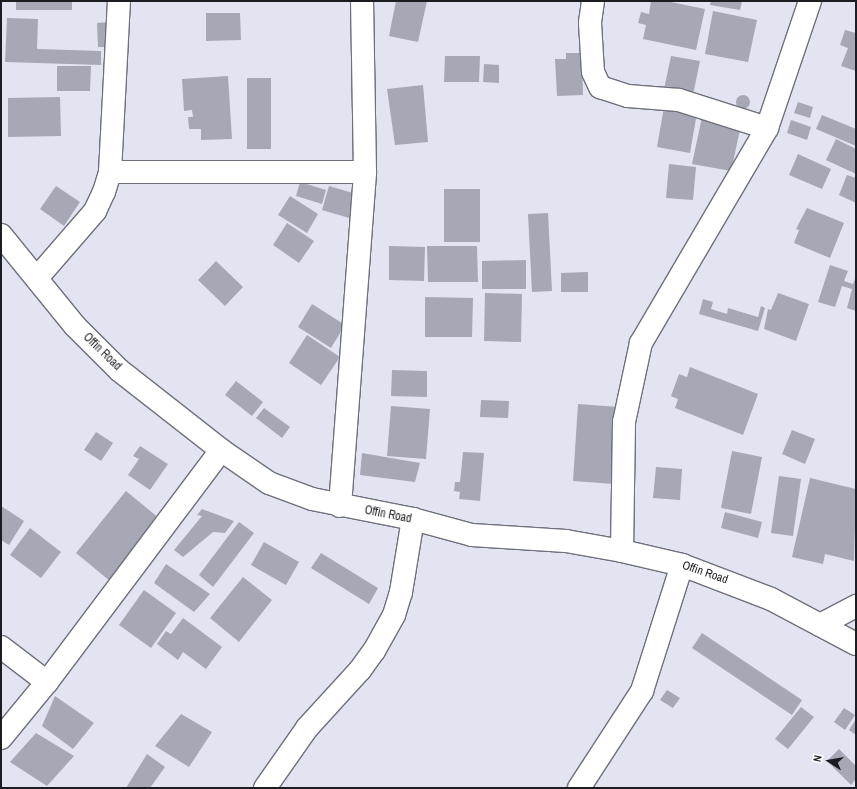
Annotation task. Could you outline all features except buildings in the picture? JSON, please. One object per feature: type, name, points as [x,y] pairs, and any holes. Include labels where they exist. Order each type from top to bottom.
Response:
[{"type":"street","points":[[37,278],[95,211],[110,172],[119,1]]},
{"type":"street","points":[[340,506],[365,172],[362,1]]},
{"type":"street","points":[[593,1],[590,23],[593,72],[600,87],[628,96],[679,100],[767,128]]},
{"type":"street","points":[[622,551],[624,422],[641,343],[767,128],[810,1]]},
{"type":"street","points":[[110,172],[365,172]]},
{"type":"street","name":"Offin Road","points":[[1,236],[75,326],[119,370],[221,450],[269,483],[312,500],[413,519],[472,535],[566,541],[622,551],[682,565],[771,599],[856,644]]},
{"type":"street","points":[[1,738],[47,682],[221,450]]},
{"type":"street","points":[[265,788],[307,728],[360,670],[374,651],[394,615],[401,592],[413,519]]},
{"type":"street","points":[[579,788],[642,691],[682,565]]},
{"type":"street","points":[[820,625],[856,606]]},
{"type":"street","points":[[1,647],[47,682]]}]
